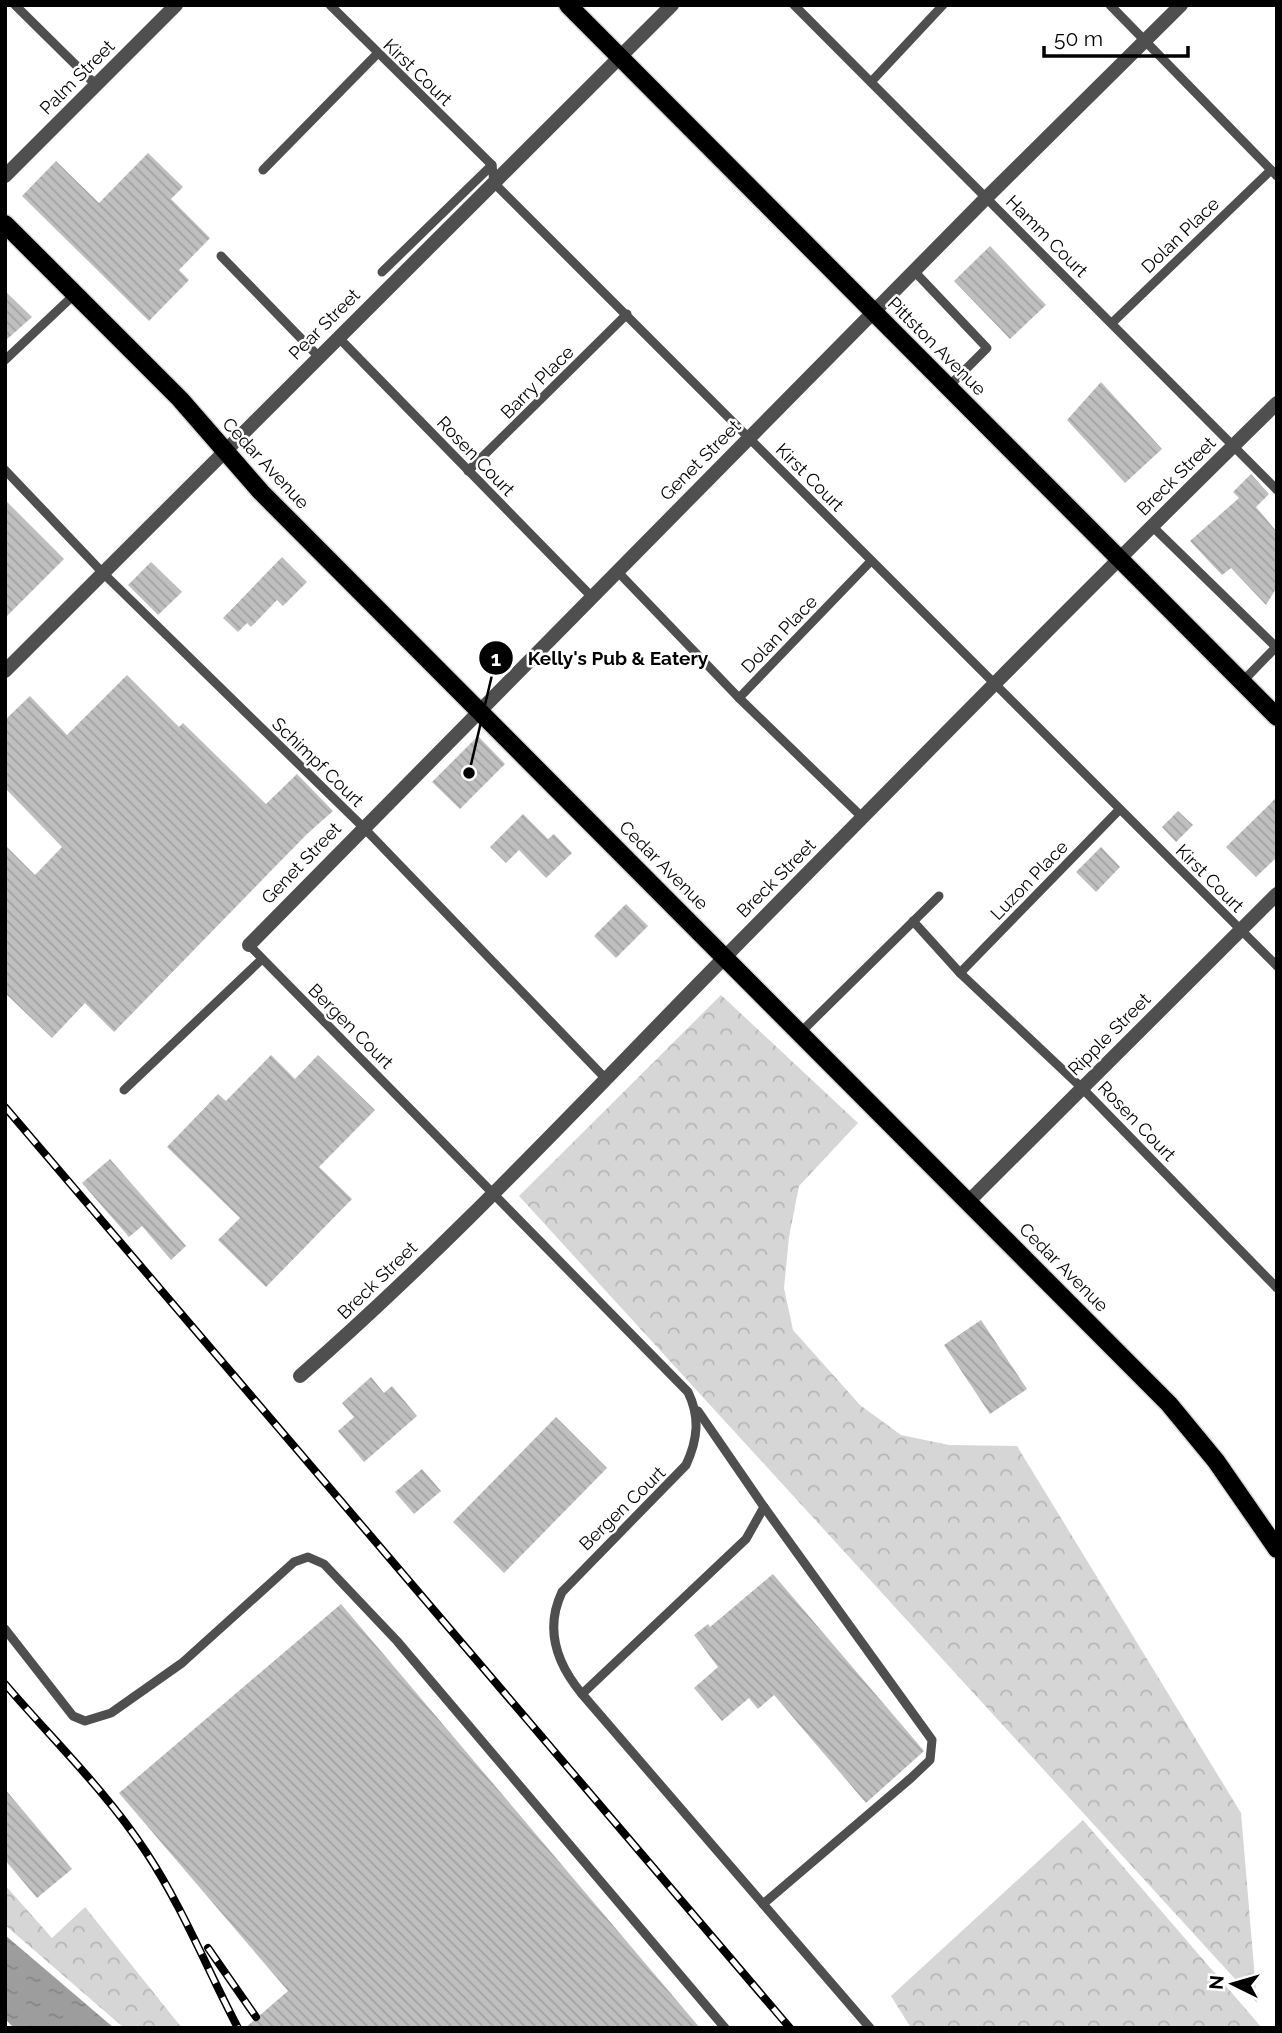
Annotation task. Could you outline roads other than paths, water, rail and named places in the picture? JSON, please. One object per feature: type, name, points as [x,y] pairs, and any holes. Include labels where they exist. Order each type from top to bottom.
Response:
[{"type":"main road","name":"Pittston Avenue","points":[[568,5],[1277,717]]},
{"type":"main road","name":"Cedar Avenue","points":[[5,224],[180,399],[261,492],[801,1032],[1185,1422],[1277,1549]]},
{"type":"street","name":"Palm Street","points":[[5,176],[176,5]]},
{"type":"street","name":"Pear Street","points":[[5,671],[672,5]]},
{"type":"street","name":"Genet Street","points":[[249,945],[986,198],[1181,5]]},
{"type":"street","name":"Breck Street","points":[[300,1376],[370,1315],[493,1194],[996,683],[1277,404]]},
{"type":"street","name":"Ripple Street","points":[[969,1202],[1277,894]]},
{"type":"lane","points":[[15,5],[96,85]]},
{"type":"lane","name":"Kirst Court","points":[[330,5],[492,165]]},
{"type":"lane","name":"Hamm Court","points":[[794,5],[1277,490]]},
{"type":"lane","points":[[872,82],[943,5]]},
{"type":"lane","points":[[1110,5],[1274,173]]},
{"type":"lane","points":[[263,170],[377,54]]},
{"type":"lane","points":[[492,165],[494,183]]},
{"type":"lane","points":[[382,272],[492,165]]},
{"type":"lane","name":"Dolan Place","points":[[1112,323],[1274,173]]},
{"type":"lane","name":"Kirst Court","points":[[494,183],[1277,966]]},
{"type":"lane","points":[[221,256],[319,357]]},
{"type":"lane","points":[[914,271],[987,348],[948,387]]},
{"type":"lane","points":[[5,360],[75,294]]},
{"type":"lane","name":"Barry Place","points":[[468,471],[627,314]]},
{"type":"lane","name":"Rosen Court","points":[[338,338],[592,597]]},
{"type":"lane","name":"Schimpf Court","points":[[5,470],[103,573],[363,827],[606,1079]]},
{"type":"lane","points":[[1153,527],[1276,647],[1242,682]]},
{"type":"lane","name":"Dolan Place","points":[[739,698],[871,561]]},
{"type":"lane","points":[[617,571],[739,698],[863,818]]},
{"type":"lane","name":"Luzon Place","points":[[960,973],[1119,810]]},
{"type":"lane","points":[[801,1032],[939,896]]},
{"type":"lane","name":"Rosen Court","points":[[913,921],[960,973],[1083,1088],[1277,1287]]},
{"type":"lane","name":"Bergen Court","points":[[249,945],[688,1392],[696,1408],[695,1442],[681,1472],[575,1575],[556,1605],[553,1639],[556,1654],[582,1695],[870,2028]]},
{"type":"lane","points":[[124,1090],[262,959]]},
{"type":"lane","points":[[696,1408],[932,1740],[930,1759],[911,1779],[763,1904]]},
{"type":"lane","points":[[582,1695],[746,1539],[764,1507]]},
{"type":"lane","points":[[5,1629],[73,1716],[85,1721],[111,1713],[182,1662],[294,1562],[308,1557],[324,1564],[397,1640],[725,2028]]},
{"type":"water","points":[[5,1935],[114,2028],[14,2028],[5,2019]]},
{"type":"railway","points":[[5,1107],[790,2028]]},
{"type":"railway","points":[[5,1684],[96,1787],[146,1852],[183,1917],[238,2028]]},
{"type":"railway","points":[[208,1948],[256,2017]]},
{"type":"place","name":"Kelly's Pub & Eatery","points":[[469,773]]}]
